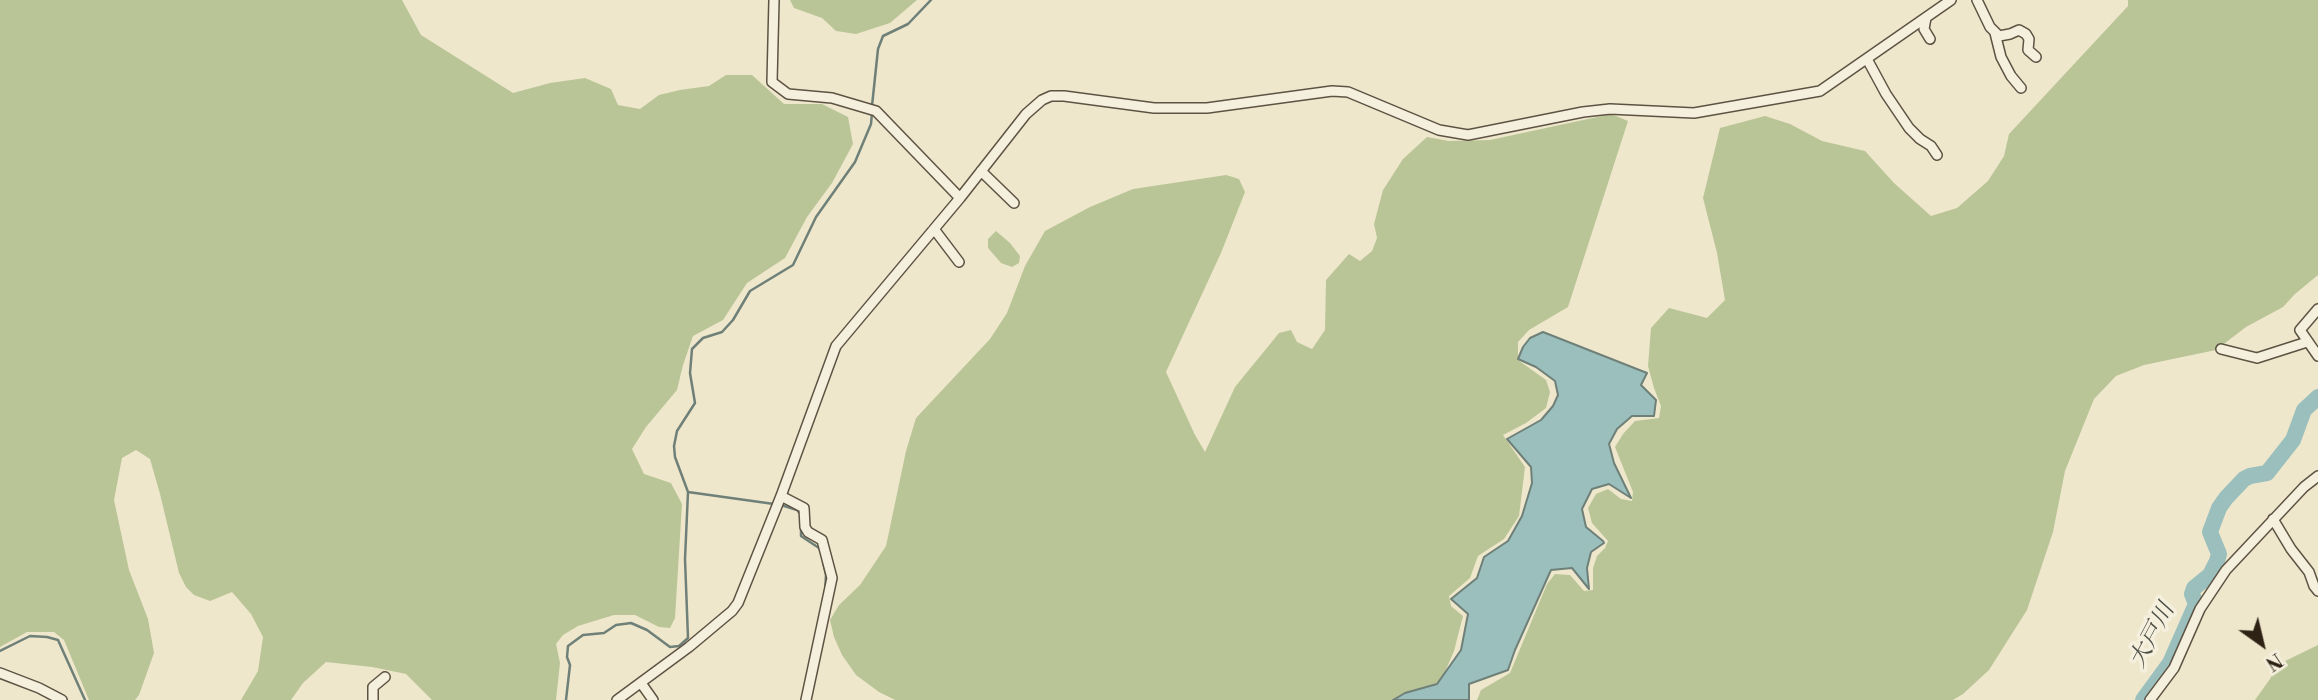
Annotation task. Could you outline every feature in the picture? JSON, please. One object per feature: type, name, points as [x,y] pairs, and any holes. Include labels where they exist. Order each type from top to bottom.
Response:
[{"type":"street","points":[[774,0],[772,82],[788,94],[832,98],[871,109],[960,198]]},
{"type":"street","points":[[617,700],[732,611],[738,603],[836,346],[960,198],[1026,114],[1042,100],[1051,96],[1077,97],[1154,108],[1207,108],[1332,91],[1348,92],[1438,131],[1468,135],[1610,109],[1693,113],[1820,91],[1951,0]]},
{"type":"street","points":[[1977,0],[1998,36],[2018,30],[2026,34],[2029,39],[2028,50],[2036,57]]},
{"type":"street","points":[[1926,18],[1924,29],[1930,40]]},
{"type":"street","points":[[1994,31],[2001,57],[2021,88]]},
{"type":"street","points":[[1867,59],[1909,128],[1931,146],[1937,155]]},
{"type":"street","points":[[981,171],[1014,203]]},
{"type":"street","points":[[934,229],[959,262]]},
{"type":"street","points":[[2318,309],[2300,330],[2318,356]]},
{"type":"street","points":[[2221,349],[2257,358],[2307,342]]},
{"type":"street","points":[[2150,700],[2174,667],[2200,609],[2226,570],[2304,487],[2318,476]]},
{"type":"street","points":[[781,496],[804,508],[805,527],[808,532],[822,540],[832,578],[806,700]]},
{"type":"street","points":[[2273,519],[2291,550],[2309,572],[2318,591]]},
{"type":"street","points":[[0,673],[62,700]]},
{"type":"street","points":[[373,700],[373,687],[385,677]]},
{"type":"street","points":[[641,683],[653,700]]},
{"type":"green space","points":[[0,0],[402,0],[421,35],[513,93],[550,83],[585,78],[611,89],[618,105],[640,109],[659,95],[709,86],[726,75],[752,75],[784,104],[822,104],[848,117],[853,144],[832,183],[807,217],[785,258],[747,283],[723,320],[693,336],[677,390],[646,427],[632,449],[644,474],[671,483],[682,504],[675,618],[670,628],[659,627],[635,615],[614,615],[578,626],[563,635],[556,644],[560,663],[556,700],[432,700],[406,674],[326,662],[303,683],[291,700],[241,700],[258,671],[263,637],[251,614],[232,592],[210,601],[194,595],[186,587],[179,573],[150,459],[136,450],[122,458],[114,500],[129,570],[148,619],[154,653],[139,695],[135,700],[89,700],[64,640],[54,632],[27,632],[0,647]]},
{"type":"green space","points":[[790,0],[917,0],[890,23],[856,34],[836,31],[822,18],[794,8]]},
{"type":"green space","points":[[2128,0],[2318,0],[2318,275],[2283,307],[2246,327],[2216,350],[2144,365],[2116,376],[2094,399],[2065,471],[2053,532],[2027,610],[1989,670],[1953,700],[1477,700],[1481,690],[1510,673],[1547,584],[1555,574],[1570,575],[1584,591],[1593,590],[1593,568],[1597,556],[1608,541],[1592,523],[1588,508],[1596,494],[1608,489],[1621,499],[1632,501],[1633,492],[1615,447],[1635,421],[1659,418],[1661,406],[1648,366],[1651,328],[1669,308],[1707,318],[1725,300],[1703,198],[1720,128],[1765,116],[1790,124],[1822,141],[1865,151],[1894,183],[1931,216],[1957,208],[1988,181],[2004,156],[2009,134],[2128,6]]},
{"type":"green space","points":[[1611,114],[1628,121],[1568,307],[1529,330],[1518,342],[1518,360],[1546,380],[1550,392],[1546,408],[1503,435],[1525,467],[1519,516],[1504,539],[1478,556],[1470,578],[1449,596],[1451,606],[1463,616],[1454,651],[1433,700],[895,700],[856,675],[842,655],[830,620],[839,605],[860,585],[886,546],[906,451],[916,418],[990,339],[1007,313],[1025,266],[1045,231],[1090,207],[1133,189],[1226,175],[1239,179],[1245,192],[1221,253],[1166,372],[1205,452],[1235,387],[1279,333],[1291,330],[1297,342],[1312,349],[1325,330],[1326,280],[1349,254],[1360,261],[1372,251],[1377,238],[1374,224],[1383,190],[1403,159],[1427,137],[1449,141],[1490,140]]},
{"type":"green space","points":[[996,231],[1020,256],[1019,263],[1012,267],[1001,263],[988,248],[988,239]]},
{"type":"green space","points":[[2318,645],[2318,700],[2255,700],[2277,665]]},
{"type":"water","points":[[1543,332],[1647,373],[1641,385],[1656,400],[1654,416],[1632,416],[1617,429],[1609,444],[1614,463],[1631,498],[1609,484],[1592,489],[1582,509],[1586,527],[1604,543],[1591,552],[1587,568],[1589,589],[1572,568],[1551,570],[1508,670],[1469,684],[1469,700],[1393,700],[1405,693],[1437,684],[1461,650],[1468,614],[1451,599],[1477,578],[1484,557],[1508,541],[1522,516],[1532,483],[1531,467],[1507,439],[1541,420],[1558,395],[1555,381],[1536,367],[1518,359],[1530,338]]},
{"type":"waterway","points":[[872,106],[878,49],[883,36],[908,24],[931,0]]},
{"type":"waterway","points":[[566,700],[570,665],[567,657],[568,646],[583,635],[604,633],[616,625],[631,623],[647,630],[670,647],[679,646],[688,638],[685,559],[688,492],[675,457],[674,446],[677,431],[695,403],[690,373],[692,349],[703,338],[722,332],[733,320],[750,291],[793,265],[816,217],[855,162],[871,124],[872,113]]},
{"type":"waterway","name":"大戸川","points":[[2143,700],[2170,663],[2196,604],[2192,594],[2194,588],[2210,575],[2217,561],[2219,554],[2210,532],[2219,508],[2244,479],[2267,473],[2293,440],[2304,410],[2318,397]]},
{"type":"waterway","points":[[688,492],[774,504]]},
{"type":"waterway","points":[[781,505],[797,510],[801,515],[801,536],[821,552]]},
{"type":"waterway","points":[[823,562],[826,575],[825,593]]},
{"type":"waterway","points":[[0,651],[30,636],[58,640],[85,700]]}]
